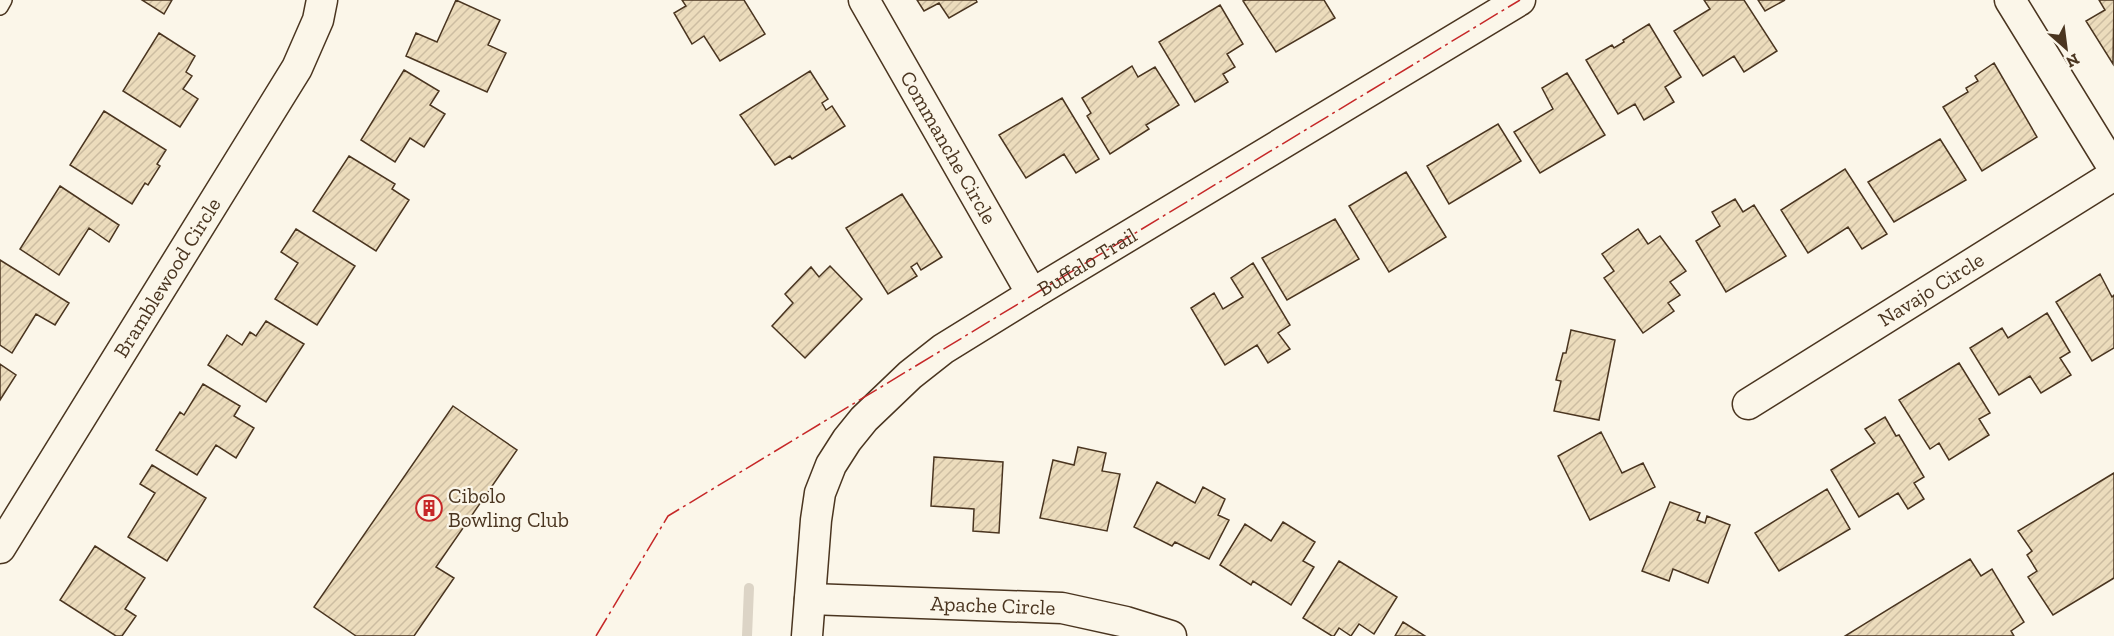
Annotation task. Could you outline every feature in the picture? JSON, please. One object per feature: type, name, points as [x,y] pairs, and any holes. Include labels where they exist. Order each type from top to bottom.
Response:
[{"type":"street","name":"Bramblewood Circle","points":[[0,548],[297,68],[318,20],[322,0]]},
{"type":"street","name":"Commanche Circle","points":[[864,0],[1032,294]]},
{"type":"street","name":"Buffalo Trail","points":[[807,636],[816,520],[820,493],[831,465],[864,419],[919,369],[943,350],[1032,294],[1520,0]]},
{"type":"street","points":[[2010,0],[2114,169]]},
{"type":"street","name":"Navajo Circle","points":[[1748,404],[2114,175]]},
{"type":"street","name":"Apache Circle","points":[[810,599],[1062,608],[1126,622],[1171,636]]},
{"type":"lane","points":[[0,7],[4,0]]},
{"type":"building","points":[[142,0],[172,0],[164,14]]},
{"type":"building","points":[[456,0],[500,20],[488,45],[506,53],[487,92],[406,56],[416,33],[437,42]]},
{"type":"building","points":[[682,0],[744,0],[765,34],[720,61],[704,36],[692,44],[674,13],[686,6]]},
{"type":"building","points":[[917,0],[976,0],[977,2],[949,18],[939,3],[924,11]]},
{"type":"building","points":[[1324,0],[1335,18],[1276,52],[1243,1]]},
{"type":"building","points":[[1704,0],[1744,0],[1777,51],[1744,72],[1734,56],[1703,76],[1674,31],[1710,9]]},
{"type":"building","points":[[1758,0],[1785,0],[1765,11]]},
{"type":"building","points":[[2099,0],[2114,0],[2113,64],[2086,21],[2105,10]]},
{"type":"building","points":[[1220,5],[1243,44],[1227,54],[1235,67],[1223,74],[1228,82],[1195,102],[1159,42]]},
{"type":"building","points":[[1649,24],[1681,77],[1665,87],[1674,102],[1644,120],[1635,104],[1618,114],[1586,60],[1612,45],[1614,48]]},
{"type":"building","points":[[159,33],[195,56],[186,72],[192,76],[183,89],[198,99],[180,127],[123,91]]},
{"type":"building","points":[[1994,63],[2037,137],[1982,171],[1943,107],[1968,92],[1966,88],[1978,81],[1975,76]]},
{"type":"building","points":[[1132,66],[1138,77],[1155,67],[1179,105],[1146,125],[1149,129],[1110,154],[1087,116],[1091,113],[1082,98]]},
{"type":"building","points":[[404,70],[439,91],[430,105],[445,114],[424,147],[410,138],[395,162],[361,140]]},
{"type":"building","points":[[810,71],[828,99],[822,103],[826,110],[832,106],[845,126],[792,159],[790,156],[775,165],[740,115]]},
{"type":"building","points":[[1567,73],[1605,135],[1540,173],[1514,132],[1553,109],[1542,88]]},
{"type":"building","points":[[1062,98],[1099,159],[1076,173],[1064,154],[1026,178],[999,135]]},
{"type":"building","points":[[104,111],[166,150],[157,164],[160,166],[148,185],[145,183],[132,204],[70,165]]},
{"type":"building","points":[[1498,124],[1521,161],[1449,204],[1427,166]]},
{"type":"building","points":[[1940,139],[1966,180],[1894,222],[1868,182]]},
{"type":"building","points":[[349,156],[395,184],[392,189],[409,200],[376,251],[313,211]]},
{"type":"building","points":[[1845,169],[1887,234],[1862,249],[1848,227],[1808,253],[1781,210]]},
{"type":"building","points":[[1406,172],[1446,237],[1389,272],[1349,206]]},
{"type":"building","points":[[60,186],[119,225],[109,242],[89,228],[59,275],[20,249]]},
{"type":"building","points":[[902,194],[942,257],[921,270],[917,263],[911,267],[917,276],[888,294],[846,228]]},
{"type":"building","points":[[1735,199],[1743,212],[1754,205],[1786,256],[1726,292],[1696,241],[1720,226],[1712,212]]},
{"type":"building","points":[[1335,219],[1359,259],[1287,300],[1262,258]]},
{"type":"building","points":[[296,229],[355,266],[317,325],[275,299],[298,263],[281,252]]},
{"type":"building","points":[[1638,229],[1648,244],[1660,236],[1686,271],[1670,282],[1680,295],[1668,303],[1674,311],[1643,333],[1604,278],[1614,271],[1602,254]]},
{"type":"building","points":[[0,260],[69,303],[55,325],[36,314],[12,353],[0,345]]},
{"type":"building","points":[[1253,263],[1290,325],[1278,333],[1290,349],[1268,363],[1257,345],[1225,365],[1191,308],[1214,293],[1223,309],[1243,297],[1231,278]]},
{"type":"building","points":[[830,266],[862,299],[805,358],[772,326],[793,303],[785,294],[811,267],[819,277]]},
{"type":"building","points":[[2100,274],[2112,297],[2114,295],[2114,348],[2092,361],[2056,302]]},
{"type":"building","points":[[2047,313],[2070,352],[2060,358],[2071,375],[2041,393],[2030,376],[1999,395],[1970,348],[2002,328],[2008,338]]},
{"type":"building","points":[[266,321],[304,344],[266,402],[208,365],[227,335],[242,345],[250,332],[256,336]]},
{"type":"building","points":[[1571,330],[1615,340],[1599,420],[1554,411],[1561,381],[1556,380],[1563,353],[1566,353]]},
{"type":"building","points":[[1959,363],[1990,413],[1979,419],[1989,435],[1949,460],[1939,443],[1930,449],[1899,400]]},
{"type":"building","points":[[0,364],[16,375],[0,400]]},
{"type":"building","points":[[203,384],[240,406],[234,416],[254,428],[236,458],[216,445],[197,475],[156,450],[180,412],[184,415]]},
{"type":"building","name":"Cibolo Bowling Club","points":[[453,406],[517,450],[436,567],[454,578],[414,636],[356,636],[314,607]]},
{"type":"building","points":[[1885,417],[1896,436],[1899,435],[1924,477],[1914,483],[1924,499],[1908,509],[1898,493],[1859,517],[1831,470],[1875,443],[1865,429]]},
{"type":"building","points":[[1601,432],[1622,473],[1643,463],[1655,487],[1590,520],[1558,456]]},
{"type":"building","points":[[1078,447],[1106,453],[1102,471],[1120,474],[1107,531],[1040,518],[1053,460],[1074,465]]},
{"type":"building","points":[[934,457],[1003,462],[999,533],[973,531],[974,509],[931,506]]},
{"type":"building","points":[[152,465],[206,498],[167,561],[128,537],[155,493],[140,484]]},
{"type":"building","points":[[2114,473],[2114,578],[2053,615],[2028,577],[2037,571],[2027,555],[2032,551],[2018,531]]},
{"type":"building","points":[[1157,482],[1195,503],[1203,487],[1225,499],[1218,515],[1229,520],[1209,559],[1175,542],[1172,546],[1134,527]]},
{"type":"building","points":[[1827,489],[1850,529],[1779,571],[1755,533]]},
{"type":"building","points":[[1670,502],[1700,513],[1697,520],[1705,523],[1707,516],[1730,525],[1708,583],[1673,569],[1669,581],[1642,571]]},
{"type":"building","points":[[1283,522],[1315,542],[1303,561],[1314,567],[1291,605],[1253,581],[1251,585],[1220,565],[1245,524],[1271,541]]},
{"type":"building","points":[[95,546],[145,578],[125,609],[136,616],[122,636],[116,636],[60,600]]},
{"type":"building","points":[[1970,559],[1981,576],[1992,569],[2024,622],[2011,631],[2014,636],[1845,636]]},
{"type":"building","points":[[1339,561],[1397,597],[1374,634],[1359,624],[1351,636],[1339,628],[1332,636],[1303,618]]},
{"type":"building","points":[[1403,622],[1425,636],[1395,636]]},
{"type":"waterway","points":[[747,636],[749,588]]},
{"type":"power","points":[[596,636],[668,516],[1520,0]]},
{"type":"place","name":"Cibolo Bowling Club","points":[[429,508]]}]
